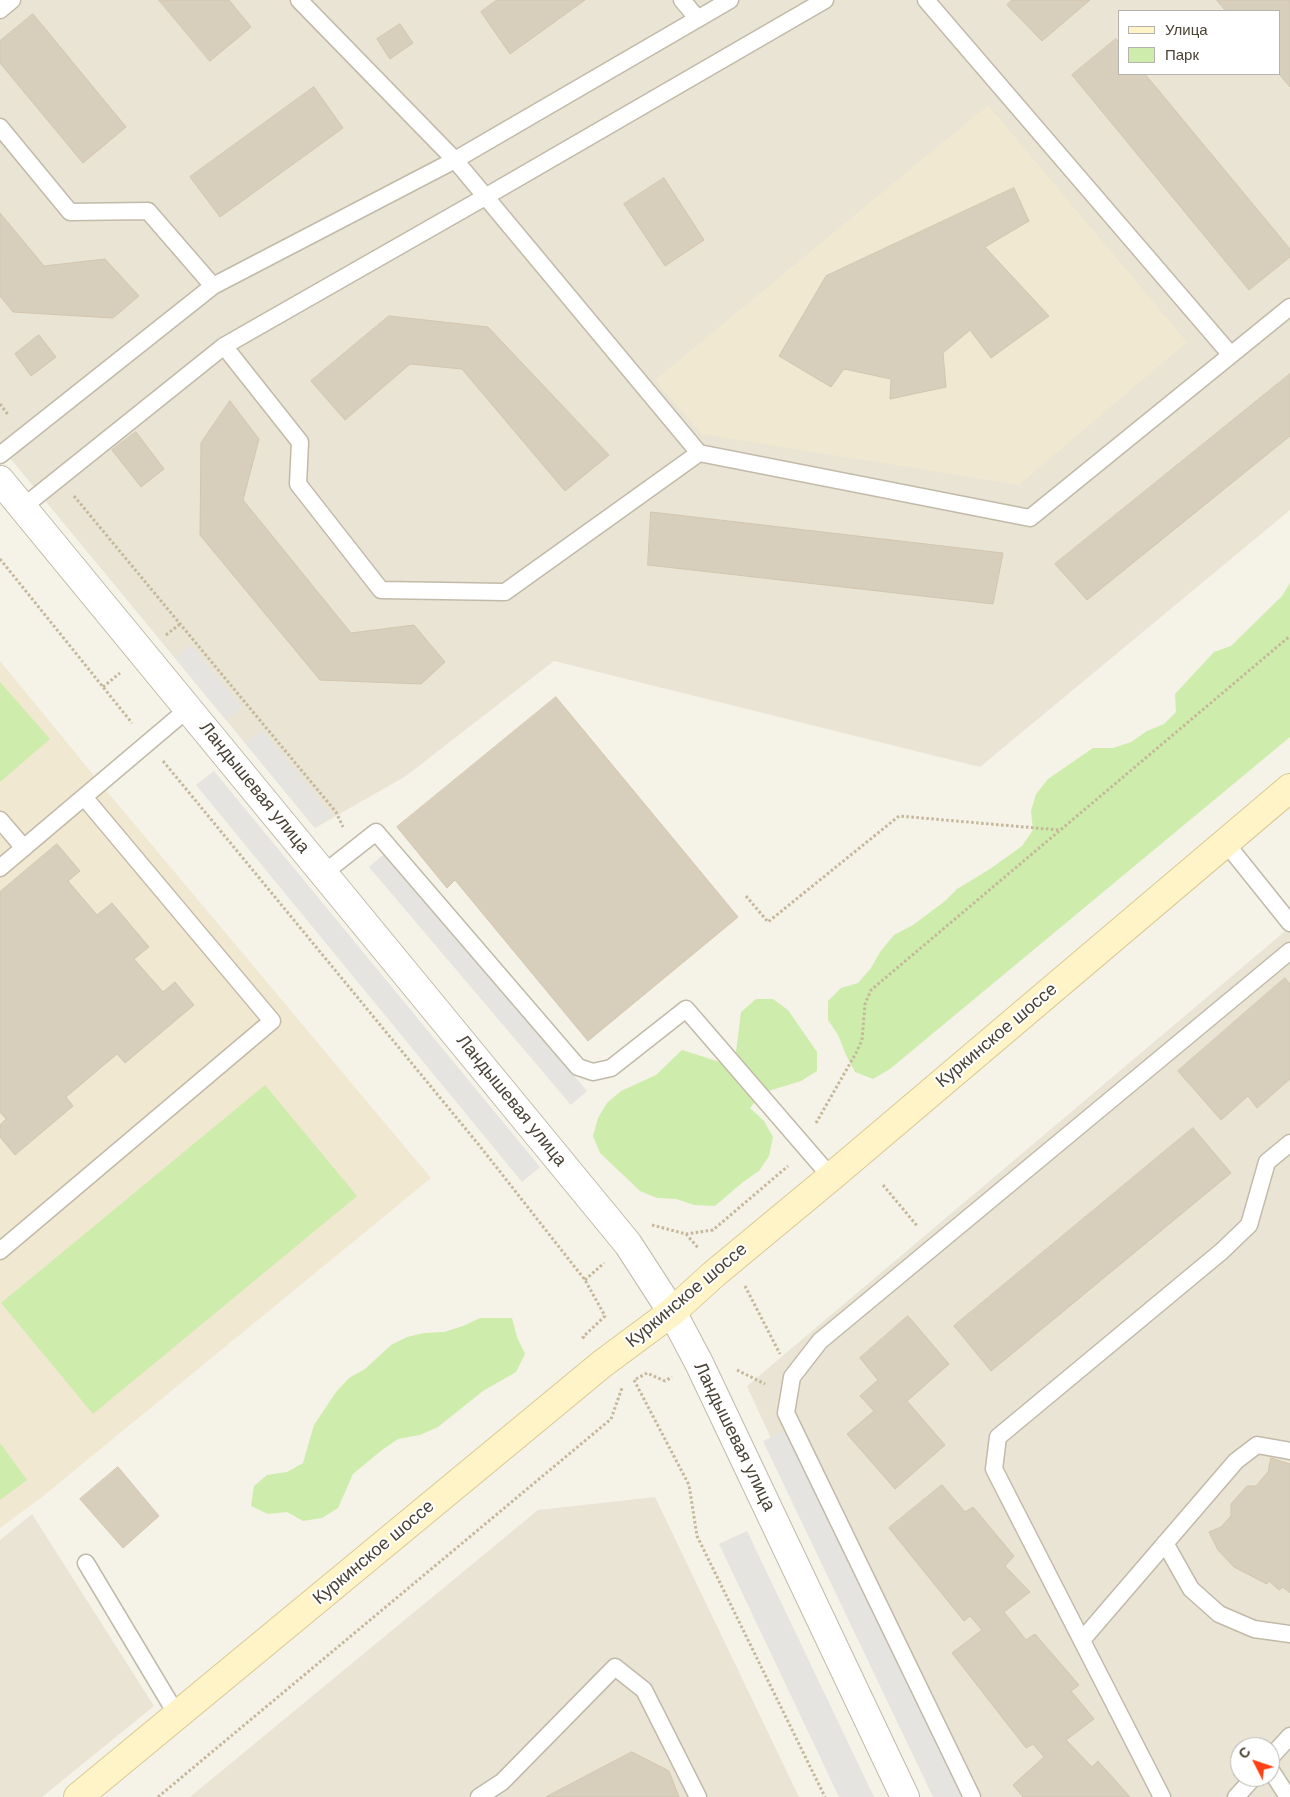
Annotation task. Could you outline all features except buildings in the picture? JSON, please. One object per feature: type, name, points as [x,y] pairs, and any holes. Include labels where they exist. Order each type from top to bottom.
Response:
[{"type":"main road","name":"Куркинское шоссе","points":[[78,1797],[602,1364],[672,1312],[714,1274],[1290,788]]},
{"type":"street","name":"Ландышевая улица","points":[[0,480],[628,1244],[672,1312],[699,1363],[906,1797]]},
{"type":"lane","points":[[0,10],[12,0]]},
{"type":"lane","points":[[299,0],[455,160],[699,454],[1030,518],[1290,307]]},
{"type":"lane","points":[[682,0],[698,19]]},
{"type":"lane","points":[[0,455],[212,286],[455,160],[730,0]]},
{"type":"lane","points":[[22,507],[224,346],[485,198],[825,0]]},
{"type":"lane","points":[[926,0],[1231,355]]},
{"type":"lane","points":[[0,127],[70,212],[148,211],[212,286]]},
{"type":"lane","points":[[224,346],[300,442],[298,484],[381,590],[505,592],[699,454]]},
{"type":"lane","points":[[0,868],[188,708]]},
{"type":"lane","points":[[0,1251],[272,1021],[84,797]]},
{"type":"lane","points":[[0,820],[24,848]]},
{"type":"lane","points":[[324,873],[376,832],[578,1067],[593,1072],[611,1068],[686,1009],[831,1177]]},
{"type":"lane","points":[[1225,842],[1290,923]]},
{"type":"lane","points":[[972,1797],[786,1412],[792,1378],[820,1341],[1290,951]]},
{"type":"lane","points":[[1162,1797],[994,1469],[998,1437],[1222,1251],[1249,1225],[1267,1162],[1290,1143]]},
{"type":"lane","points":[[1082,1640],[1236,1460],[1258,1445],[1290,1451]]},
{"type":"lane","points":[[1165,1543],[1191,1589],[1220,1614],[1254,1629],[1290,1634]]},
{"type":"lane","points":[[86,1563],[177,1715]]},
{"type":"lane","points":[[479,1797],[502,1782],[615,1667],[644,1690],[698,1797]]},
{"type":"lane","points":[[1280,1747],[1290,1736]]},
{"type":"lane","points":[[1280,1785],[1288,1797]]},
{"type":"lane","points":[[1236,1797],[1245,1787]]},
{"type":"path","points":[[0,404],[24,435]]},
{"type":"path","points":[[58,477],[336,812],[354,850]]},
{"type":"path","points":[[0,559],[148,743],[479,1145]]},
{"type":"path","points":[[160,640],[180,624]]},
{"type":"path","points":[[585,1280],[652,1224],[686,1234],[713,1230],[806,1150],[810,1133],[862,1040],[865,1004],[871,990],[1290,636]]},
{"type":"path","points":[[103,687],[123,670]]},
{"type":"path","points":[[746,896],[768,922],[900,816],[1060,830]]},
{"type":"path","points":[[882,1185],[910,1218]]},
{"type":"path","points":[[743,1281],[792,1378]]},
{"type":"path","points":[[734,1368],[789,1397]]},
{"type":"path","points":[[634,1380],[689,1485],[697,1536],[825,1797]]},
{"type":"path","points":[[158,1797],[611,1419],[622,1386]]},
{"type":"shaded area","points":[[0,0],[1290,0],[1290,510],[980,767],[554,661],[406,776],[315,828],[0,446]]},
{"type":"shaded area","points":[[988,105],[1187,342],[1019,485],[702,434],[655,380]]},
{"type":"shaded area","points":[[190,645],[242,707],[226,720],[175,658]]},
{"type":"shaded area","points":[[0,661],[431,1178],[42,1497],[0,1528]]},
{"type":"shaded area","points":[[262,730],[332,815],[315,828],[245,743]]},
{"type":"shaded area","points":[[214,771],[540,1167],[522,1182],[196,785]]},
{"type":"shaded area","points":[[384,854],[587,1091],[571,1105],[369,867]]},
{"type":"shaded area","points":[[1290,927],[1290,1797],[935,1797],[747,1386]]},
{"type":"shaded area","points":[[789,1429],[965,1797],[933,1797],[763,1441]]},
{"type":"shaded area","points":[[655,1497],[799,1797],[190,1797],[538,1510]]},
{"type":"shaded area","points":[[32,1514],[154,1706],[42,1797],[0,1797],[0,1540]]},
{"type":"shaded area","points":[[747,1531],[874,1797],[839,1797],[719,1544]]},
{"type":"green space","points":[[1290,583],[1290,737],[890,1069],[873,1079],[855,1072],[838,1035],[828,1020],[828,1001],[841,988],[858,983],[894,935],[913,925],[945,901],[957,889],[990,869],[1022,846],[1033,830],[1031,811],[1036,794],[1048,779],[1093,748],[1113,748],[1131,742],[1147,731],[1164,724],[1176,712],[1175,694],[1214,652],[1231,646],[1282,596]]},
{"type":"green space","points":[[0,682],[50,739],[0,782]]},
{"type":"green space","points":[[756,999],[773,999],[788,1010],[817,1052],[817,1071],[801,1081],[762,1093],[750,1108],[764,1121],[773,1137],[769,1156],[759,1171],[715,1206],[694,1205],[676,1199],[657,1198],[640,1191],[600,1153],[593,1136],[598,1118],[607,1103],[621,1091],[656,1075],[682,1050],[720,1062],[736,1052],[741,1012]]},
{"type":"green space","points":[[265,1085],[357,1196],[93,1414],[1,1303]]},
{"type":"green space","points":[[480,1318],[512,1318],[517,1337],[525,1354],[516,1372],[483,1391],[438,1427],[420,1435],[398,1439],[382,1450],[353,1474],[338,1508],[322,1518],[303,1521],[287,1512],[268,1514],[251,1506],[254,1486],[267,1475],[287,1472],[303,1463],[314,1425],[336,1392],[349,1378],[365,1369],[391,1345],[407,1337],[424,1333],[444,1332]]},
{"type":"green space","points":[[0,1443],[27,1480],[0,1500]]}]
